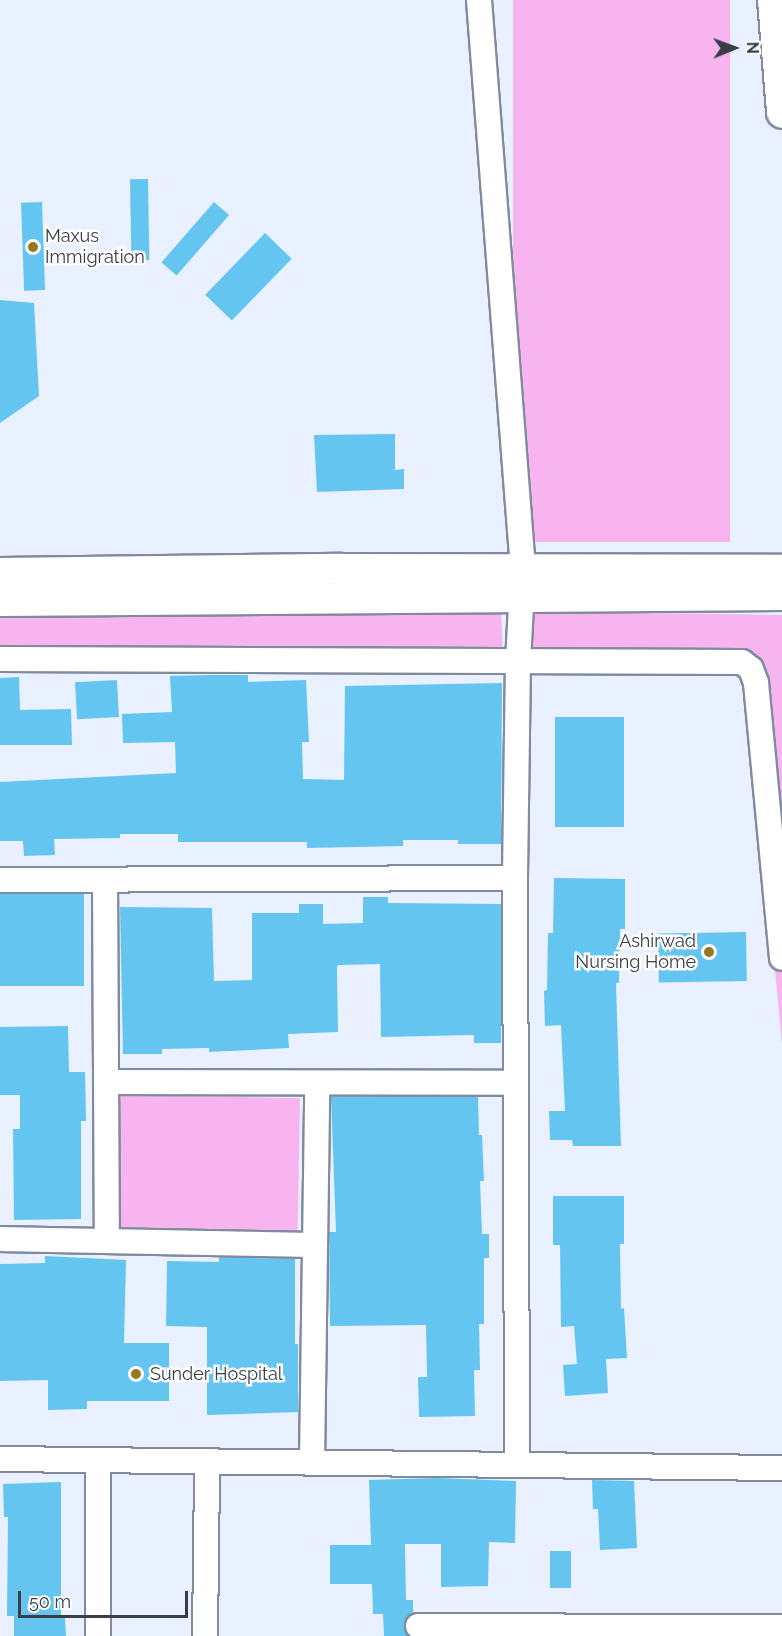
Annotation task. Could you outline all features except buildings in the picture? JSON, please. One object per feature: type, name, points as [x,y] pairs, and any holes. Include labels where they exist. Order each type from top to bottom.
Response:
[{"type":"main road","points":[[773,0],[782,113]]},
{"type":"main road","points":[[0,601],[522,583],[782,570]]},
{"type":"main road","points":[[0,573],[522,583],[782,595]]},
{"type":"street","points":[[478,0],[522,583],[518,661],[515,878],[517,1465]]},
{"type":"street","points":[[0,659],[733,660],[742,662],[751,669],[756,683],[782,958]]},
{"type":"street","points":[[0,880],[515,878]]},
{"type":"street","points":[[105,880],[106,1241]]},
{"type":"street","points":[[106,1082],[515,1083]]},
{"type":"street","points":[[312,1463],[317,1084]]},
{"type":"street","points":[[0,1239],[315,1245]]},
{"type":"street","points":[[0,1459],[782,1468]]},
{"type":"street","points":[[98,1460],[98,1636]]},
{"type":"street","points":[[205,1636],[207,1462]]},
{"type":"street","points":[[418,1626],[782,1627]]},
{"type":"shaded area","points":[[513,0],[730,0],[730,542],[513,542]]},
{"type":"shaded area","points":[[523,611],[782,615],[782,1044],[745,653],[525,652]]},
{"type":"shaded area","points":[[501,612],[503,652],[0,649],[0,615]]},
{"type":"shaded area","points":[[120,1095],[300,1098],[298,1233],[118,1230]]},
{"type":"place","name":"Maxus Immigration","points":[[33,247]]},
{"type":"place","name":"Ashirwad Nursing Home","points":[[709,952]]},
{"type":"place","name":"Sunder Hospital","points":[[136,1374]]}]
